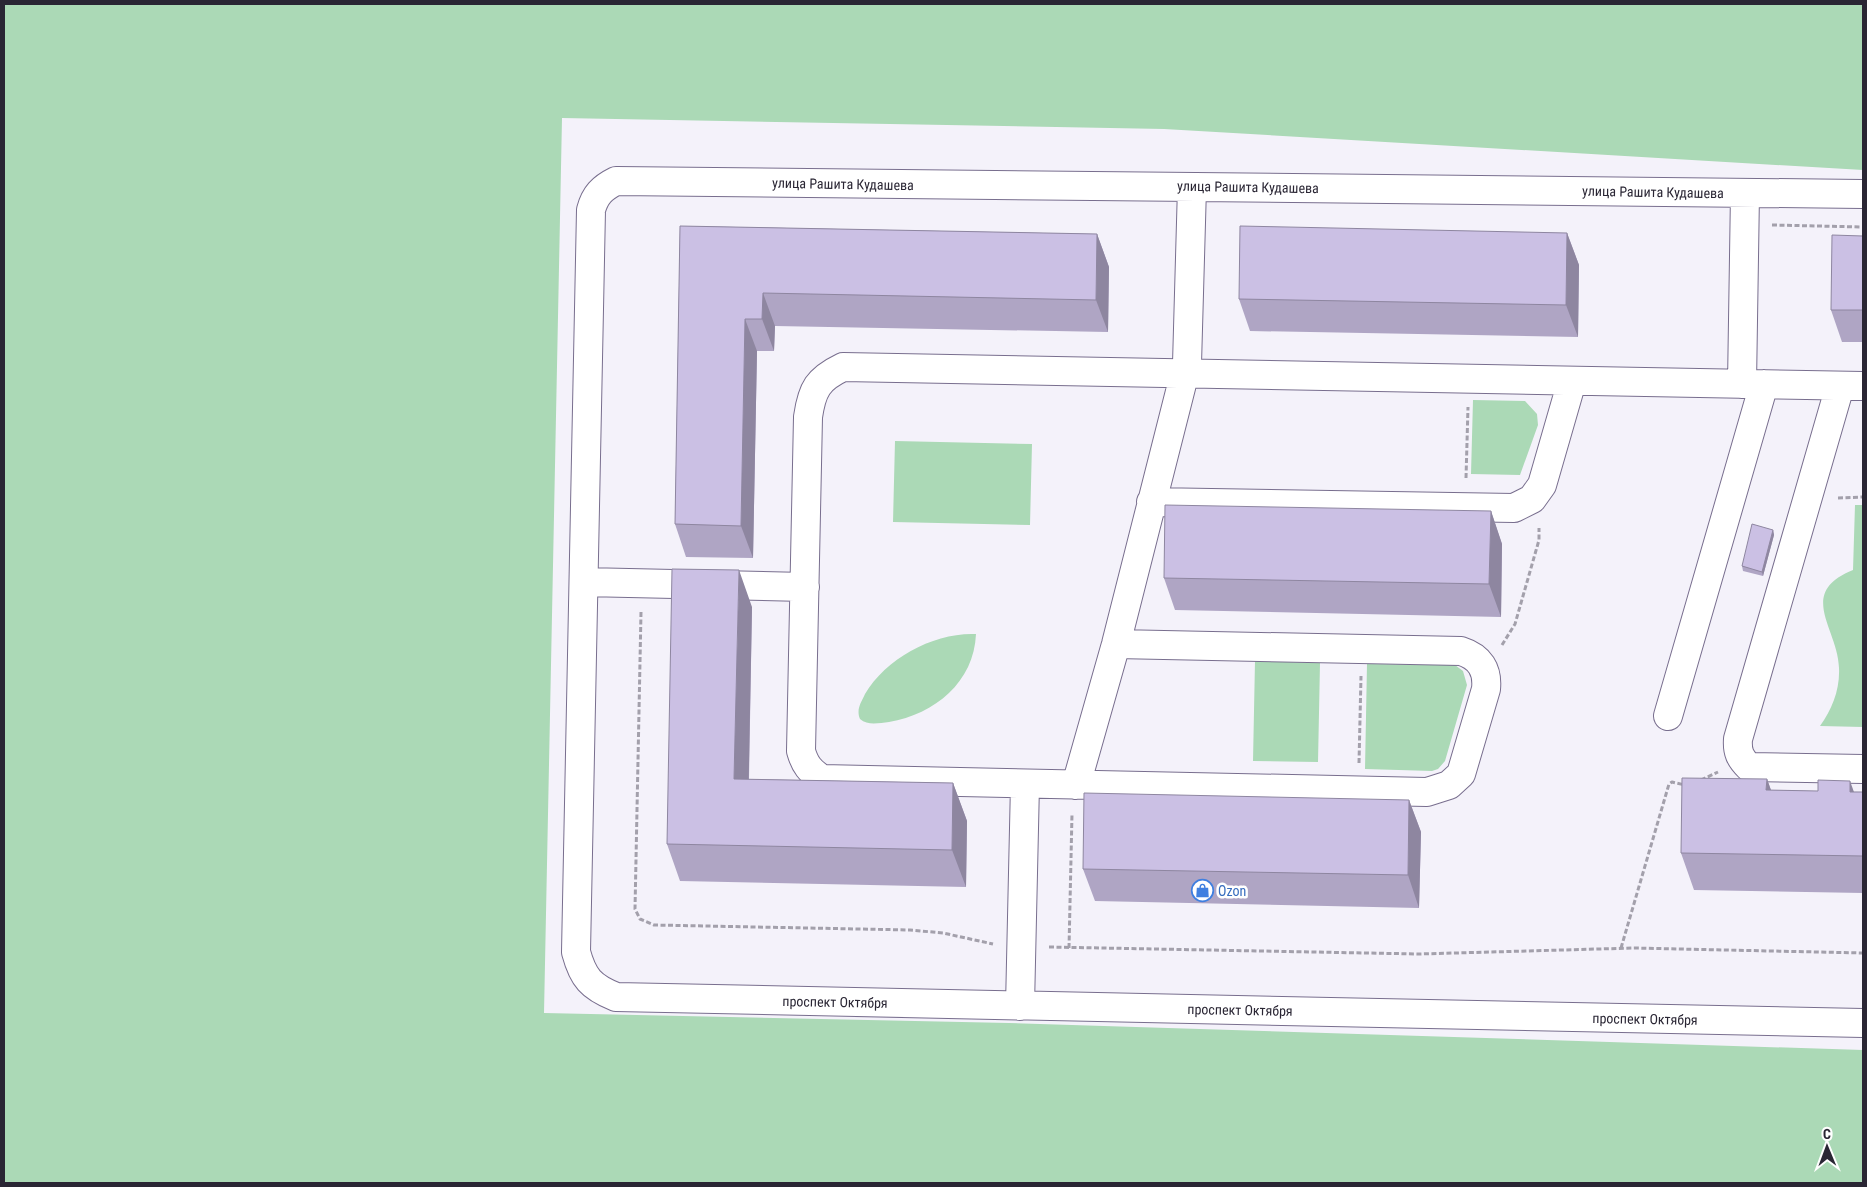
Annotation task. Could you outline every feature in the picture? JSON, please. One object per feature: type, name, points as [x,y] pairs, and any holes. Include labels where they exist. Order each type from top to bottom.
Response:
[{"type":"street","name":"улица Рашита Кудашева","points":[[584,582],[591,210],[593,201],[605,186],[616,181],[1863,194]]},
{"type":"street","points":[[1074,786],[1116,644],[1185,373],[1189,346],[1192,187]]},
{"type":"street","points":[[1668,716],[1753,384],[1745,193]]},
{"type":"street","points":[[1116,644],[1462,651],[1481,663],[1487,680],[1461,774],[1449,784],[1427,792],[835,781],[822,779],[810,770],[805,763],[801,751],[808,417],[811,398],[818,385],[828,374],[843,367],[1852,386],[1738,739],[1737,749],[1743,761],[1749,767],[1863,770]]},
{"type":"street","points":[[1151,502],[1514,508],[1532,499],[1542,485],[1572,381]]},
{"type":"street","points":[[584,582],[805,587]]},
{"type":"street","name":"проспект Октября","points":[[584,582],[576,952],[581,968],[589,981],[599,990],[616,997],[1863,1023]]},
{"type":"street","points":[[1020,1006],[1025,784]]},
{"type":"path","points":[[1466,508],[1468,379]]},
{"type":"path","points":[[1481,663],[1498,649],[1515,624],[1539,540],[1538,520],[1532,499]]},
{"type":"path","points":[[642,584],[635,909],[640,919],[654,924],[943,932],[985,942],[1022,947],[1419,954],[1621,948],[1863,953]]},
{"type":"path","points":[[1358,791],[1361,648]]},
{"type":"path","points":[[1695,782],[1743,761]]},
{"type":"path","points":[[1621,948],[1669,784],[1672,782],[1689,784]]},
{"type":"path","points":[[1069,948],[1074,786]]},
{"type":"green space","points":[[4,4],[1863,4],[1863,170],[1164,129],[562,118],[544,1013],[1009,1023],[1863,1050],[1863,1183],[4,1183]]},
{"type":"green space","points":[[1473,400],[1525,401],[1537,414],[1538,425],[1520,475],[1471,474]]},
{"type":"green space","points":[[895,441],[1032,444],[1030,525],[893,522]]},
{"type":"green space","points":[[1855,505],[1863,505],[1863,727],[1820,726],[1834,699],[1839,676],[1837,653],[1824,613],[1823,601],[1827,589],[1836,579],[1853,570]]},
{"type":"green space","points":[[976,634],[974,651],[960,681],[936,703],[922,712],[889,722],[870,723],[860,719],[859,709],[865,694],[885,669],[913,650],[928,643],[944,637]]},
{"type":"green space","points":[[1255,661],[1320,663],[1318,762],[1253,761]]},
{"type":"green space","points":[[1367,664],[1455,665],[1463,671],[1467,685],[1445,761],[1438,769],[1432,771],[1365,769]]},
{"type":"building","points":[[680,226],[1097,234],[1096,300],[763,293],[762,319],[745,319],[741,526],[675,524]]},
{"type":"building","points":[[1240,226],[1567,233],[1566,305],[1239,299]]},
{"type":"building","points":[[1832,235],[1863,236],[1863,310],[1831,310]]},
{"type":"building","points":[[1165,505],[1491,511],[1489,584],[1164,578]]},
{"type":"building","points":[[1752,524],[1773,530],[1762,572],[1742,566]]},
{"type":"building","points":[[672,569],[739,570],[734,779],[953,783],[952,850],[667,844]]},
{"type":"building","points":[[1682,778],[1767,779],[1766,790],[1818,791],[1818,780],[1850,781],[1850,792],[1863,792],[1863,856],[1681,853]]},
{"type":"building","points":[[1084,793],[1409,800],[1408,875],[1083,869]]},
{"type":"place","name":"Ozon","points":[[1202,891]]}]
